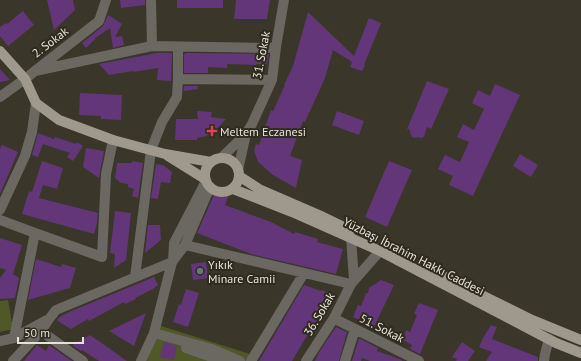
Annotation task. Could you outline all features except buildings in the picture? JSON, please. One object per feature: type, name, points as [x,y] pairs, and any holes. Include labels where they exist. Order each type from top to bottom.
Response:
[{"type":"main road","points":[[0,51],[26,79],[36,103]]},
{"type":"main road","name":"Yüzbaşı İbrahim Hakkı Caddesi","points":[[36,103],[59,120],[113,140],[165,154],[211,162]]},
{"type":"main road","name":"Yüzbaşı İbrahim Hakkı Caddesi","points":[[165,154],[207,182],[214,190],[223,192],[233,189],[351,237],[550,339],[581,353]]},
{"type":"main road","points":[[207,182],[205,170],[211,162],[221,158]]},
{"type":"main road","name":"Yüzbaşı İbrahim Hakkı Caddesi","points":[[221,158],[227,159],[236,165],[239,173],[259,189],[319,215],[384,246],[532,320],[581,340]]},
{"type":"main road","points":[[233,189],[238,181],[239,173]]},
{"type":"street","name":"2. Sokak","points":[[0,97],[26,79],[98,21],[106,0]]},
{"type":"street","points":[[151,0],[152,46]]},
{"type":"street","name":"31. Sokak","points":[[221,158],[246,134],[272,80],[284,0]]},
{"type":"street","points":[[35,71],[152,46],[276,48]]},
{"type":"street","points":[[135,277],[151,150],[162,122],[177,97],[178,47]]},
{"type":"street","points":[[178,79],[272,80]]},
{"type":"street","points":[[0,210],[25,156],[32,132],[36,103]]},
{"type":"street","name":"31. Sokak","points":[[239,173],[246,134]]},
{"type":"street","points":[[0,220],[102,257],[106,174],[113,140]]},
{"type":"street","points":[[13,361],[41,331],[56,310],[172,261],[185,245],[207,182]]},
{"type":"street","points":[[142,361],[158,334],[174,243],[207,182]]},
{"type":"street","points":[[14,338],[35,233]]},
{"type":"street","points":[[185,245],[304,273],[353,282],[351,237]]},
{"type":"street","name":"36. Sokak","points":[[306,361],[334,318],[353,282],[380,251]]},
{"type":"street","points":[[251,361],[304,273]]},
{"type":"street","name":"51. Sokak","points":[[334,318],[419,361]]},
{"type":"street","points":[[0,341],[14,338],[49,319]]},
{"type":"street","points":[[345,361],[355,329]]},
{"type":"street","points":[[41,331],[83,361]]},
{"type":"street","points":[[158,334],[186,345],[186,348],[223,361]]},
{"type":"street","points":[[158,334],[212,348],[240,361]]},
{"type":"street","points":[[544,361],[544,354],[550,339]]},
{"type":"green space","points":[[8,300],[13,329],[0,332],[0,301]]},
{"type":"green space","points":[[158,325],[250,354],[247,361],[147,361]]},
{"type":"place","name":"Meltem Eczanesi","points":[[212,131]]},
{"type":"place","name":"Yıkık Minare Camii","points":[[200,271]]}]
